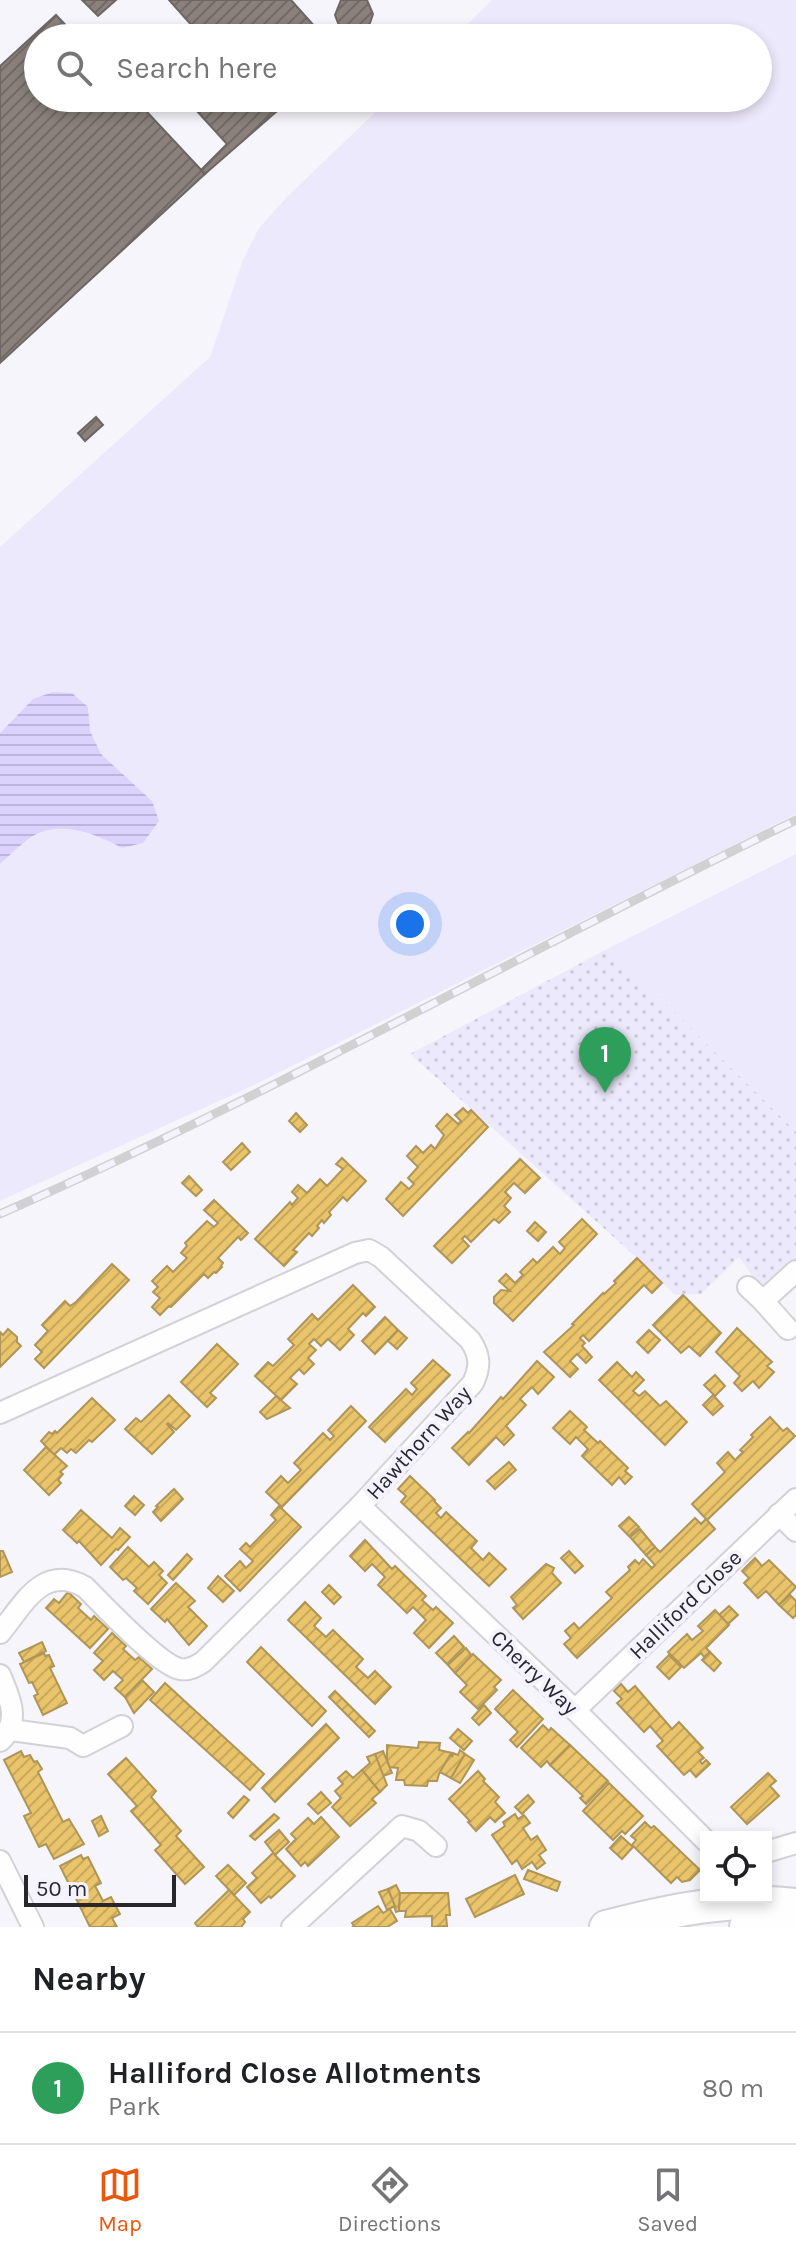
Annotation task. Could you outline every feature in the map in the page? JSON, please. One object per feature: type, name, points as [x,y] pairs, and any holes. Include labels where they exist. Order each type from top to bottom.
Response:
[{"type":"main road","points":[[606,1927],[646,1916],[715,1905],[796,1905]]},
{"type":"main road","points":[[746,1927],[783,1927]]},
{"type":"street","name":"Hawthorn Way","points":[[0,1413],[355,1253],[369,1250],[381,1257],[470,1340],[480,1362],[473,1383],[360,1506],[203,1662],[184,1670],[160,1659],[85,1587],[73,1580],[46,1581],[0,1633]]},
{"type":"street","points":[[788,1329],[755,1294],[796,1271]]},
{"type":"street","name":"Halliford Close","points":[[575,1710],[796,1499]]},
{"type":"street","name":"Cherry Way","points":[[360,1506],[575,1710],[700,1835]]},
{"type":"street","points":[[779,1514],[796,1531]]},
{"type":"street","points":[[0,1675],[9,1697],[12,1717],[5,1736],[70,1738],[83,1746],[122,1726]]},
{"type":"street","points":[[292,1927],[402,1826],[419,1831],[436,1846]]},
{"type":"street","points":[[772,1850],[796,1843]]},
{"type":"street","points":[[0,1861],[33,1927]]},
{"type":"shaded area","points":[[492,0],[796,0],[796,814],[254,1085],[0,1201],[0,864],[29,838],[50,830],[71,829],[123,848],[152,801],[101,754],[90,731],[88,707],[33,699],[0,733],[0,547],[210,357],[243,260],[259,228],[375,112],[772,112],[772,24],[467,24]]},
{"type":"shaded area","points":[[53,692],[72,693],[88,707],[90,731],[101,754],[152,801],[159,821],[143,843],[122,848],[71,829],[50,830],[29,838],[0,864],[0,733],[33,699]]},
{"type":"shaded area","points":[[796,854],[796,1132],[609,948]]},
{"type":"shaded area","points":[[609,948],[796,1132],[796,1261],[781,1277],[767,1285],[756,1281],[739,1257],[701,1294],[675,1295],[410,1054]]},
{"type":"building: Homes","points":[[463,1108],[468,1113],[471,1110],[488,1127],[403,1216],[386,1199],[401,1182],[409,1189],[414,1184],[408,1178],[418,1167],[407,1156],[416,1146],[423,1153],[431,1145],[435,1149],[444,1135],[436,1126],[447,1114],[458,1124],[461,1121],[455,1115]]},
{"type":"building: Homes","points":[[296,1113],[307,1125],[300,1132],[289,1121]]},
{"type":"building: Homes","points":[[242,1143],[250,1152],[231,1170],[223,1162]]},
{"type":"building: Homes","points":[[342,1158],[366,1181],[347,1201],[343,1197],[312,1236],[309,1233],[293,1250],[297,1252],[284,1266],[255,1239],[290,1202],[292,1205],[298,1198],[292,1192],[298,1185],[307,1193],[320,1179],[327,1186],[343,1169],[336,1164]]},
{"type":"building: Homes","points":[[520,1159],[540,1178],[525,1193],[514,1183],[505,1192],[511,1198],[504,1206],[510,1212],[499,1223],[494,1219],[471,1242],[465,1236],[462,1239],[469,1246],[452,1263],[434,1246]]},
{"type":"building: Homes","points":[[189,1176],[202,1190],[196,1196],[182,1183]]},
{"type":"building: Homes","points":[[214,1200],[248,1233],[241,1240],[238,1237],[218,1258],[223,1263],[216,1273],[208,1278],[204,1274],[160,1315],[152,1307],[160,1298],[153,1292],[158,1287],[152,1281],[167,1266],[173,1272],[187,1258],[181,1253],[187,1246],[185,1243],[207,1221],[214,1227],[218,1223],[204,1210]]},
{"type":"building: Homes","points":[[582,1219],[597,1234],[513,1321],[494,1303],[494,1297],[501,1290],[510,1291],[499,1281],[506,1274],[515,1283],[523,1275],[520,1272],[533,1259],[537,1263],[553,1247],[560,1254],[565,1248],[559,1242]]},
{"type":"building: Homes","points":[[535,1222],[546,1232],[538,1241],[527,1231]]},
{"type":"building: Homes","points":[[637,1258],[662,1283],[652,1293],[644,1285],[589,1341],[583,1335],[580,1338],[585,1343],[582,1346],[592,1357],[586,1363],[577,1354],[570,1361],[578,1369],[570,1377],[544,1352],[616,1283],[614,1281]]},
{"type":"building: Homes","points":[[112,1264],[129,1280],[44,1368],[35,1359],[42,1352],[35,1345],[48,1331],[42,1325],[65,1301],[70,1306],[76,1302]]},
{"type":"building: Homes","points":[[353,1285],[375,1307],[366,1316],[363,1313],[348,1329],[354,1335],[340,1350],[328,1339],[321,1346],[314,1339],[309,1344],[316,1350],[308,1358],[314,1364],[304,1374],[299,1369],[290,1378],[297,1384],[281,1400],[255,1376],[268,1362],[273,1366],[294,1345],[288,1339],[312,1314],[318,1320]]},
{"type":"building: Homes","points":[[683,1295],[721,1333],[700,1356],[689,1346],[681,1353],[653,1325]]},
{"type":"building: Homes","points":[[385,1317],[398,1330],[375,1354],[362,1341]]},
{"type":"building: Homes","points":[[737,1328],[772,1362],[767,1366],[774,1372],[759,1388],[753,1381],[742,1391],[734,1383],[740,1376],[716,1352]]},
{"type":"building: Homes","points":[[8,1329],[21,1346],[0,1367],[0,1332],[3,1335]]},
{"type":"building: Homes","points":[[398,1330],[407,1338],[397,1349],[388,1341]]},
{"type":"building: Homes","points":[[649,1330],[660,1340],[648,1353],[637,1342]]},
{"type":"building: Homes","points":[[217,1344],[238,1364],[210,1393],[216,1398],[207,1407],[181,1382]]},
{"type":"building: Homes","points":[[433,1360],[450,1375],[385,1442],[369,1427],[406,1389],[412,1395],[417,1389],[411,1383]]},
{"type":"building: Homes","points":[[537,1361],[554,1377],[538,1394],[532,1387],[520,1399],[526,1405],[506,1426],[514,1435],[504,1445],[496,1437],[469,1465],[452,1448]]},
{"type":"building: Homes","points":[[617,1362],[632,1377],[636,1372],[644,1380],[633,1391],[639,1396],[645,1391],[660,1406],[666,1401],[687,1422],[665,1445],[599,1380]]},
{"type":"building: Homes","points":[[715,1375],[725,1386],[715,1396],[704,1385]]},
{"type":"building: Homes","points":[[169,1395],[190,1416],[176,1430],[167,1424],[174,1432],[152,1454],[125,1429],[136,1418],[141,1422]]},
{"type":"building: Homes","points":[[713,1395],[723,1406],[713,1415],[703,1405]]},
{"type":"building: Homes","points":[[276,1396],[290,1408],[267,1419],[260,1412]]},
{"type":"building: Homes","points":[[92,1398],[115,1420],[76,1453],[71,1449],[67,1453],[61,1448],[54,1455],[41,1441],[49,1432],[57,1433]]},
{"type":"building: Homes","points":[[351,1406],[366,1421],[282,1507],[266,1492],[281,1476],[288,1483],[301,1470],[294,1463],[323,1433],[330,1440],[334,1436],[328,1430]]},
{"type":"building: Homes","points":[[570,1411],[587,1427],[584,1430],[628,1468],[625,1471],[632,1477],[625,1484],[619,1477],[612,1485],[582,1456],[588,1449],[576,1437],[570,1444],[553,1428]]},
{"type":"building: Homes","points":[[770,1417],[783,1431],[787,1428],[795,1436],[707,1520],[692,1504],[725,1472],[717,1463],[728,1452],[735,1460],[753,1437],[751,1435]]},
{"type":"building: Homes","points":[[46,1447],[67,1466],[60,1472],[63,1474],[58,1480],[61,1483],[49,1495],[24,1470]]},
{"type":"building: Homes","points":[[509,1462],[516,1470],[495,1489],[487,1481]]},
{"type":"building: Homes","points":[[410,1476],[441,1508],[436,1513],[441,1518],[446,1512],[477,1541],[471,1548],[483,1560],[489,1553],[506,1569],[489,1586],[401,1502],[406,1496],[398,1489]]},
{"type":"building: Homes","points":[[174,1489],[183,1499],[161,1521],[153,1512]]},
{"type":"building: Homes","points":[[134,1496],[144,1505],[135,1515],[125,1506]]},
{"type":"building: Homes","points":[[279,1506],[301,1527],[240,1591],[225,1576],[240,1561],[246,1568],[253,1561],[240,1549],[246,1543],[250,1547],[276,1520],[271,1515]]},
{"type":"building: Homes","points":[[81,1510],[112,1538],[120,1528],[130,1537],[101,1565],[79,1541],[77,1543],[63,1530]]},
{"type":"building: Homes","points":[[629,1517],[639,1527],[629,1536],[619,1526]]},
{"type":"building: Homes","points":[[695,1518],[701,1524],[706,1519],[715,1529],[577,1658],[564,1644],[571,1638],[565,1631],[574,1623],[579,1629],[612,1598],[606,1592],[630,1570],[628,1567],[635,1560],[639,1564],[643,1559],[652,1568],[655,1565],[646,1555],[655,1547],[660,1552]]},
{"type":"building: Homes","points":[[640,1529],[655,1547],[646,1555],[630,1537]]},
{"type":"building: Homes","points":[[365,1540],[392,1569],[395,1566],[426,1596],[422,1600],[433,1610],[436,1607],[453,1623],[429,1648],[414,1633],[426,1620],[413,1607],[407,1613],[378,1585],[385,1577],[372,1564],[365,1571],[350,1556]]},
{"type":"building: Homes","points":[[128,1547],[149,1567],[154,1562],[163,1571],[159,1575],[167,1583],[148,1604],[134,1591],[137,1588],[110,1567]]},
{"type":"building: Homes","points":[[0,1551],[3,1551],[12,1572],[0,1577]]},
{"type":"building: Homes","points":[[569,1551],[583,1566],[575,1573],[561,1558]]},
{"type":"building: Homes","points":[[187,1554],[192,1559],[173,1580],[168,1575]]},
{"type":"building: Homes","points":[[755,1558],[762,1566],[769,1560],[796,1587],[779,1605],[766,1591],[758,1598],[744,1583],[749,1578],[742,1571]]},
{"type":"building: Homes","points":[[546,1564],[554,1568],[552,1573],[561,1583],[523,1619],[513,1608],[517,1605],[511,1597]]},
{"type":"building: Homes","points":[[218,1576],[234,1591],[223,1602],[208,1588]]},
{"type":"building: Homes","points":[[176,1583],[195,1601],[188,1607],[207,1626],[189,1645],[167,1619],[165,1622],[151,1609]]},
{"type":"building: Homes","points":[[329,1585],[341,1597],[334,1604],[322,1592]]},
{"type":"building: Homes","points":[[68,1592],[81,1604],[78,1608],[91,1620],[94,1616],[108,1629],[90,1648],[46,1608],[54,1599],[59,1603]]},
{"type":"building: Homes","points":[[790,1595],[796,1601],[796,1615],[793,1618],[779,1605]]},
{"type":"building: Homes","points":[[305,1602],[321,1618],[314,1626],[326,1637],[333,1630],[363,1659],[356,1667],[368,1678],[375,1671],[391,1687],[375,1704],[288,1620]]},
{"type":"building: Homes","points":[[729,1606],[738,1615],[728,1624],[719,1615]]},
{"type":"building: Homes","points":[[715,1610],[729,1625],[706,1648],[710,1652],[704,1657],[701,1653],[684,1668],[668,1652],[687,1634],[692,1640],[703,1631],[698,1626]]},
{"type":"building: Homes","points":[[112,1633],[135,1660],[139,1657],[152,1669],[125,1697],[115,1688],[123,1680],[113,1671],[104,1680],[94,1670],[103,1661],[94,1653]]},
{"type":"building: Homes","points":[[454,1636],[464,1647],[447,1664],[436,1653]]},
{"type":"building: Homes","points":[[42,1642],[46,1651],[24,1662],[19,1653]]},
{"type":"building: Homes","points":[[261,1647],[326,1711],[312,1726],[247,1662]]},
{"type":"building: Homes","points":[[466,1648],[472,1656],[455,1673],[448,1665]]},
{"type":"building: Homes","points":[[710,1652],[721,1663],[714,1671],[702,1660]]},
{"type":"building: Homes","points":[[44,1653],[45,1656],[49,1655],[54,1666],[50,1668],[67,1703],[43,1715],[34,1696],[38,1694],[20,1664]]},
{"type":"building: Homes","points":[[473,1654],[501,1680],[494,1687],[497,1690],[478,1709],[460,1692],[467,1685],[455,1673]]},
{"type":"building: Homes","points":[[669,1655],[681,1667],[669,1679],[657,1667]]},
{"type":"building: Homes","points":[[142,1680],[154,1692],[134,1713],[125,1697]]},
{"type":"building: Homes","points":[[165,1683],[264,1774],[250,1790],[150,1700]]},
{"type":"building: Homes","points":[[621,1684],[628,1692],[635,1686],[672,1729],[679,1722],[703,1748],[698,1752],[704,1758],[700,1761],[702,1764],[706,1760],[710,1764],[696,1777],[690,1770],[684,1775],[657,1746],[663,1741],[650,1726],[644,1732],[617,1703],[622,1699],[614,1691]]},
{"type":"building: Homes","points":[[513,1690],[543,1719],[517,1747],[510,1740],[518,1732],[495,1709]]},
{"type":"building: Homes","points":[[335,1691],[375,1731],[369,1737],[329,1697]]},
{"type":"building: Homes","points":[[484,1705],[491,1713],[479,1725],[472,1718]]},
{"type":"building: Homes","points":[[326,1724],[339,1738],[275,1802],[262,1788]]},
{"type":"building: Homes","points":[[543,1725],[570,1745],[550,1765],[547,1761],[541,1767],[521,1748]]},
{"type":"building: Homes","points":[[458,1729],[472,1741],[464,1750],[450,1738]]},
{"type":"building: Homes","points":[[419,1742],[440,1743],[439,1750],[452,1753],[437,1781],[428,1781],[427,1786],[405,1785],[404,1780],[396,1780],[398,1768],[389,1767],[387,1745],[418,1748]]},
{"type":"building: Homes","points":[[570,1745],[608,1781],[586,1804],[580,1798],[583,1796],[550,1765]]},
{"type":"building: Homes","points":[[460,1750],[465,1754],[451,1778],[440,1772],[450,1755],[458,1755]]},
{"type":"building: Homes","points":[[21,1751],[24,1757],[30,1755],[34,1762],[37,1761],[42,1769],[38,1772],[63,1822],[69,1819],[84,1844],[54,1859],[46,1844],[39,1847],[24,1816],[31,1813],[4,1760]]},
{"type":"building: Homes","points":[[383,1751],[392,1773],[383,1776],[375,1754]]},
{"type":"building: Homes","points":[[375,1754],[387,1785],[380,1792],[362,1770],[370,1763],[367,1757]]},
{"type":"building: Homes","points":[[465,1754],[474,1760],[460,1783],[451,1778]]},
{"type":"building: Homes","points":[[126,1758],[156,1791],[151,1797],[181,1831],[176,1836],[204,1867],[185,1884],[155,1850],[161,1845],[131,1811],[137,1806],[108,1774]]},
{"type":"building: Homes","points":[[362,1770],[380,1792],[372,1799],[376,1803],[350,1826],[332,1807],[341,1798],[335,1791],[343,1784],[338,1778],[346,1771],[353,1778]]},
{"type":"building: Homes","points":[[478,1771],[499,1797],[495,1802],[505,1813],[495,1822],[490,1817],[476,1831],[449,1799]]},
{"type":"building: Homes","points":[[768,1773],[776,1781],[770,1786],[779,1796],[747,1824],[731,1807]]},
{"type":"building: Homes","points":[[609,1783],[643,1816],[625,1834],[622,1831],[613,1840],[583,1811]]},
{"type":"building: Homes","points":[[321,1792],[331,1803],[318,1814],[308,1804]]},
{"type":"building: Homes","points":[[528,1795],[534,1802],[522,1814],[515,1807]]},
{"type":"building: Homes","points":[[244,1796],[249,1800],[233,1818],[228,1813]]},
{"type":"building: Homes","points":[[274,1814],[279,1818],[255,1840],[250,1836]]},
{"type":"building: Homes","points":[[515,1814],[518,1819],[524,1815],[530,1823],[523,1828],[531,1840],[537,1836],[546,1850],[539,1855],[545,1863],[537,1869],[532,1862],[522,1869],[517,1860],[512,1864],[492,1835]]},
{"type":"building: Homes","points":[[101,1816],[108,1831],[99,1836],[92,1821]]},
{"type":"building: Homes","points":[[321,1817],[339,1837],[308,1866],[305,1862],[301,1866],[286,1849],[296,1839],[291,1834],[308,1818],[314,1824]]},
{"type":"building: Homes","points":[[645,1822],[651,1828],[654,1826],[700,1870],[690,1880],[682,1882],[677,1877],[671,1883],[632,1845],[636,1840],[631,1836]]},
{"type":"building: Homes","points":[[279,1830],[289,1842],[275,1855],[265,1842]]},
{"type":"building: Homes","points":[[621,1836],[633,1847],[622,1859],[610,1848]]},
{"type":"building: Homes","points":[[273,1853],[295,1876],[261,1903],[247,1887],[257,1878],[252,1873]]},
{"type":"building: Homes","points":[[81,1855],[83,1859],[88,1857],[101,1883],[95,1886],[103,1901],[111,1897],[120,1914],[112,1918],[117,1927],[90,1927],[60,1866]]},
{"type":"building: Homes","points":[[228,1865],[246,1883],[234,1895],[216,1876]]},
{"type":"building: Homes","points":[[528,1870],[560,1882],[557,1891],[524,1879]]},
{"type":"building: Homes","points":[[515,1875],[524,1894],[475,1917],[466,1899]]},
{"type":"building: Homes","points":[[396,1885],[400,1893],[399,1911],[396,1912],[388,1889]]},
{"type":"building: Homes","points":[[388,1889],[395,1906],[387,1910],[379,1892]]},
{"type":"building: Homes","points":[[229,1890],[250,1912],[243,1919],[245,1922],[241,1927],[198,1927],[195,1923]]},
{"type":"building: Homes","points":[[400,1893],[448,1893],[450,1915],[446,1915],[447,1926],[432,1927],[432,1916],[405,1917],[406,1911],[399,1911]]},
{"type":"building: Homes","points":[[378,1906],[383,1913],[390,1909],[397,1921],[387,1927],[352,1927],[352,1923]]},
{"type":"building: Industry","points":[[82,0],[116,0],[98,16]]},
{"type":"building: Industry","points":[[169,0],[291,0],[312,24],[190,24]]},
{"type":"building: Industry","points":[[341,0],[367,0],[373,14],[369,24],[339,24],[335,15]]},
{"type":"building: Industry","points":[[56,15],[65,24],[46,24]]},
{"type":"building: Industry","points":[[24,44],[24,112],[147,112],[205,174],[0,363],[0,66]]},
{"type":"building: Industry","points":[[198,112],[276,112],[205,174],[201,170],[227,144]]},
{"type":"building: Industry","points":[[96,417],[103,425],[85,441],[78,433]]},
{"type":"railway","points":[[0,1214],[301,1071],[796,820]]},
{"type":"place","name":"Halliford Close Allotments","points":[[605,1093]]}]
